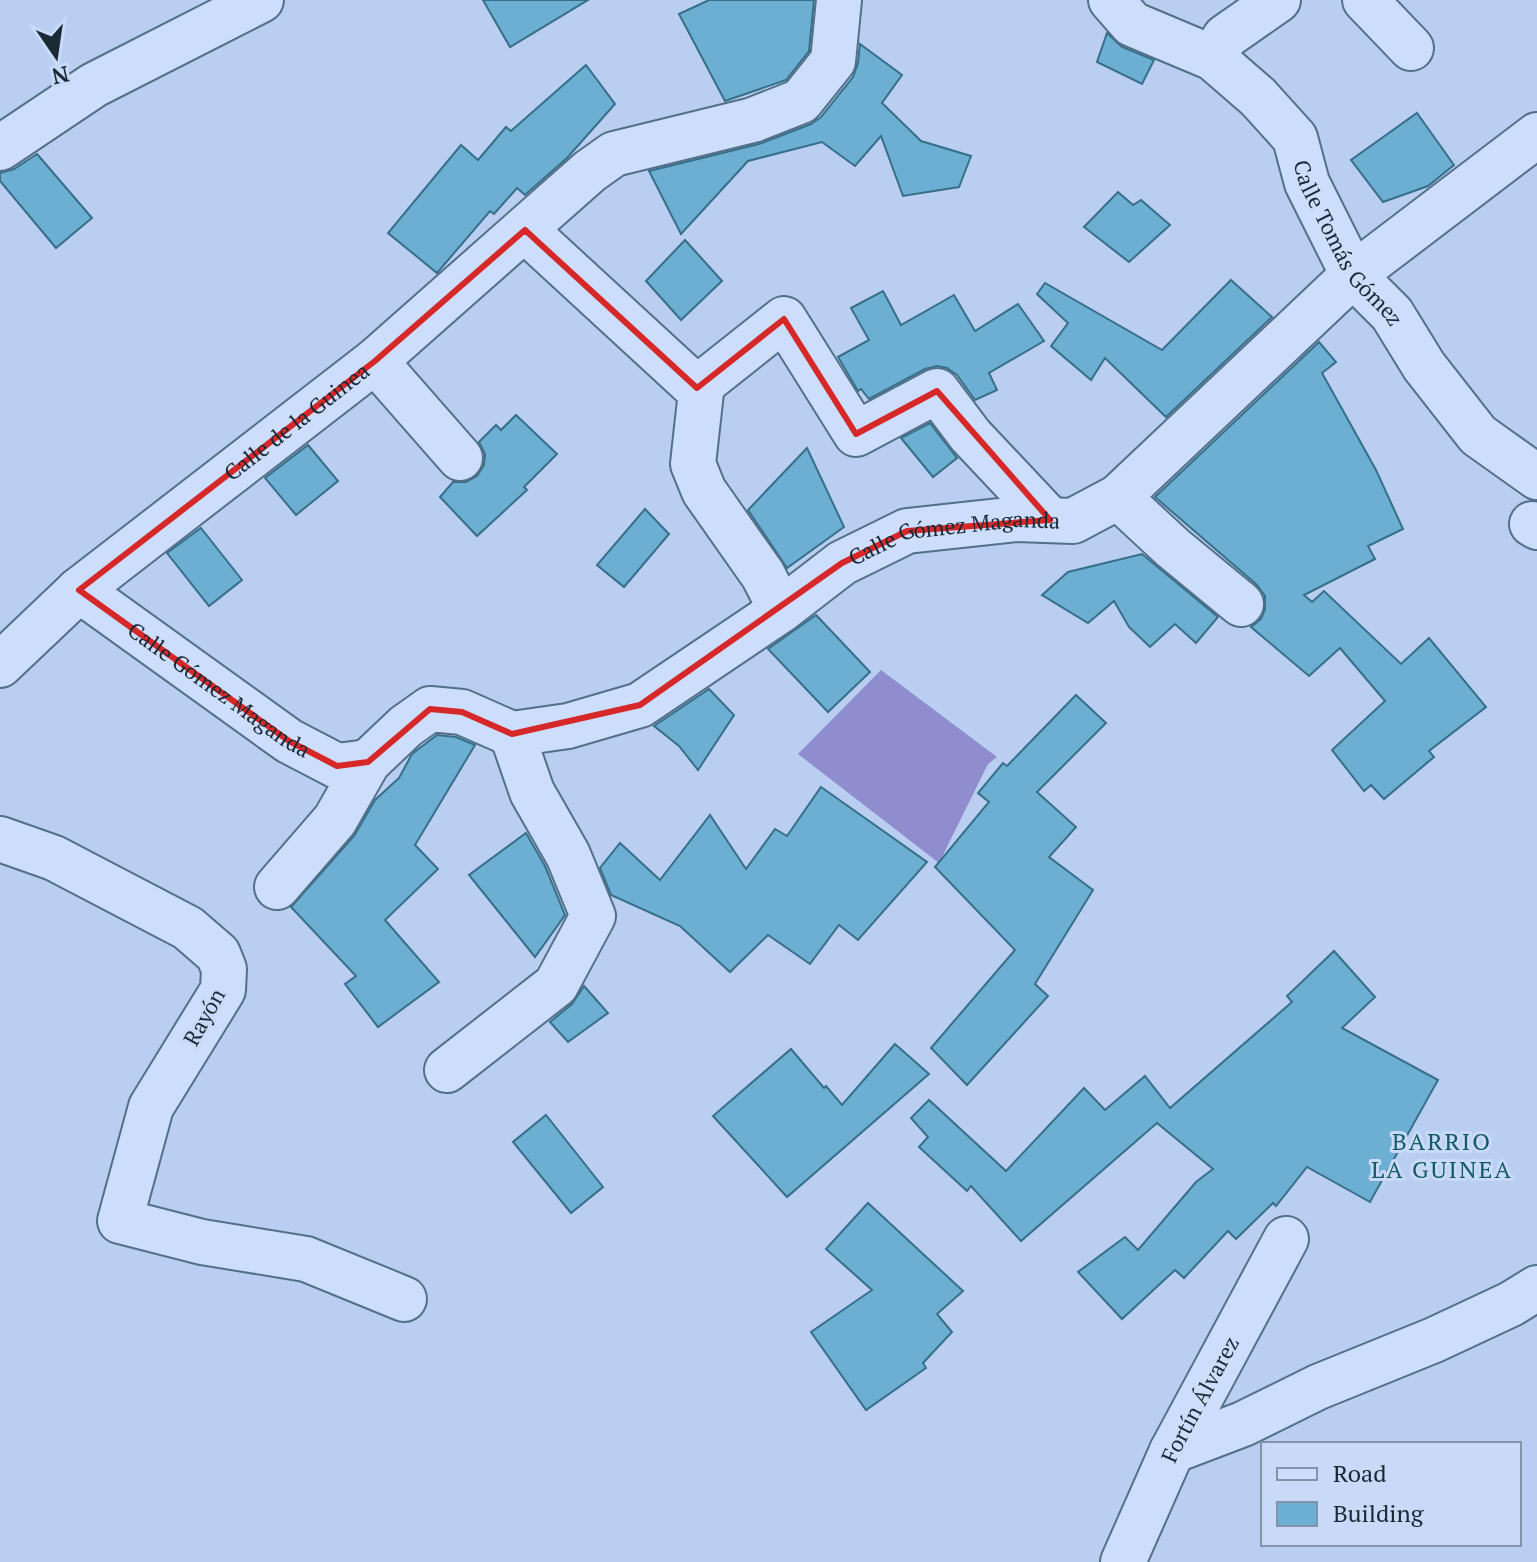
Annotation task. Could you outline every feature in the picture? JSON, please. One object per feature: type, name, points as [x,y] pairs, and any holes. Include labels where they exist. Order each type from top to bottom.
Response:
[{"type":"street","points":[[0,148],[94,85],[261,0]]},
{"type":"street","name":"Calle de la Guinea","points":[[0,665],[79,590],[375,361],[590,171],[614,154],[753,120],[801,101],[833,61],[839,0]]},
{"type":"street","name":"Calle Tomás Gómez","points":[[1111,0],[1132,24],[1213,58],[1258,97],[1295,138],[1307,183],[1353,275],[1392,314],[1424,366],[1478,435],[1537,477]]},
{"type":"street","points":[[1213,58],[1225,37],[1278,0]]},
{"type":"street","points":[[1365,0],[1411,48]]},
{"type":"street","name":"Calle Gómez Maganda","points":[[512,734],[568,726],[640,705],[781,610],[842,563],[907,531],[1017,519],[1073,521],[1118,497],[1353,275],[1537,135]]},
{"type":"street","points":[[525,230],[701,392],[693,464],[704,491],[763,575],[781,610]]},
{"type":"street","points":[[697,388],[784,319],[856,434],[937,391],[970,435],[1050,520]]},
{"type":"street","points":[[375,361],[460,458]]},
{"type":"street","points":[[1118,497],[1241,604]]},
{"type":"street","name":"Calle Gómez Maganda","points":[[79,590],[289,741],[337,766],[368,762]]},
{"type":"street","points":[[277,887],[335,820],[368,762],[406,726],[430,709],[462,712],[512,734],[532,792],[568,855],[593,916],[556,985],[447,1070]]},
{"type":"street","name":"Rayón","points":[[0,839],[54,858],[188,928],[218,954],[224,969],[223,990],[151,1107],[120,1221],[202,1242],[306,1259],[404,1299]]},
{"type":"street","name":"Fortín Álvarez","points":[[1123,1562],[1172,1451],[1286,1239]]},
{"type":"street","points":[[1172,1451],[1243,1424],[1318,1387],[1434,1340],[1511,1304],[1537,1288]]},
{"type":"highlighted area","points":[[525,230],[697,388],[784,319],[856,434],[937,391],[1050,520],[907,531],[842,563],[640,705],[512,734],[462,712],[430,709],[368,762],[337,766],[289,741],[79,590],[375,361]]},
{"type":"shaded area","points":[[881,670],[997,757],[988,764],[939,863],[798,754]]},
{"type":"building","points":[[483,0],[588,0],[510,47]]},
{"type":"building","points":[[709,0],[814,0],[809,51],[786,80],[725,101],[679,14]]},
{"type":"building","points":[[1107,33],[1122,47],[1154,60],[1142,84],[1097,62]]},
{"type":"building","points":[[860,44],[902,75],[882,103],[921,141],[971,156],[959,187],[903,196],[881,136],[855,166],[822,142],[748,161],[681,234],[649,171],[759,144],[811,124],[821,117],[853,77]]},
{"type":"building","points":[[586,65],[615,104],[567,158],[525,195],[517,188],[494,214],[490,211],[437,273],[388,233],[461,145],[478,160],[506,127],[511,131]]},
{"type":"building","points":[[1417,113],[1454,165],[1428,186],[1383,202],[1351,160]]},
{"type":"building","points":[[37,154],[92,218],[56,248],[0,181],[0,173],[14,169]]},
{"type":"building","points":[[1118,192],[1133,205],[1141,200],[1170,225],[1129,262],[1084,227]]},
{"type":"building","points":[[685,240],[722,281],[681,320],[646,281]]},
{"type":"building","points":[[1231,280],[1272,317],[1166,417],[1105,358],[1091,380],[1051,346],[1068,323],[1037,294],[1045,283],[1162,350]]},
{"type":"building","points":[[883,291],[901,325],[954,295],[975,331],[1018,304],[1044,341],[989,373],[997,390],[975,400],[957,375],[937,366],[925,369],[869,399],[861,389],[858,391],[838,357],[869,340],[851,308]]},
{"type":"building","points":[[1319,342],[1336,362],[1322,373],[1376,470],[1403,529],[1368,546],[1375,559],[1304,595],[1312,602],[1324,591],[1401,664],[1429,638],[1486,707],[1429,751],[1434,757],[1384,799],[1371,785],[1364,791],[1332,750],[1385,701],[1340,648],[1309,676],[1251,627],[1261,619],[1265,609],[1265,596],[1257,585],[1155,497]]},
{"type":"building","points":[[516,415],[557,454],[524,487],[527,490],[477,536],[440,497],[453,482],[466,482],[477,476],[484,465],[485,454],[479,442],[496,425],[501,430]]},
{"type":"building","points":[[930,423],[957,458],[933,477],[901,438]]},
{"type":"building","points":[[308,445],[338,481],[296,515],[265,478]]},
{"type":"building","points":[[807,448],[844,527],[787,568],[748,510]]},
{"type":"building","points":[[645,509],[669,534],[624,587],[597,565]]},
{"type":"building","points":[[201,528],[242,580],[209,606],[167,553]]},
{"type":"building","points":[[1142,554],[1218,617],[1196,643],[1175,624],[1150,647],[1129,627],[1114,601],[1088,623],[1042,595],[1068,572]]},
{"type":"building","points":[[816,615],[870,672],[828,712],[768,649]]},
{"type":"building","points":[[709,689],[734,715],[698,770],[679,746],[654,726]]},
{"type":"building","points":[[1076,695],[1106,723],[1037,792],[1076,827],[1049,857],[1093,890],[1035,984],[1048,996],[967,1085],[931,1048],[1015,950],[935,867],[989,802],[978,793],[1003,763],[1007,766]]},
{"type":"building","points":[[437,735],[456,737],[475,745],[415,845],[438,869],[385,920],[439,982],[378,1027],[345,984],[356,976],[291,907],[354,836],[375,800],[399,778],[412,754]]},
{"type":"building","points":[[821,787],[927,862],[858,940],[839,925],[810,964],[768,935],[730,972],[680,926],[611,895],[600,868],[620,843],[660,880],[710,815],[746,869],[775,829],[787,836]]},
{"type":"building","points":[[526,833],[545,866],[565,915],[535,957],[469,875]]},
{"type":"building","points":[[1334,951],[1375,997],[1342,1028],[1438,1080],[1370,1202],[1307,1167],[1276,1206],[1273,1203],[1236,1239],[1228,1231],[1184,1278],[1175,1270],[1122,1319],[1078,1272],[1125,1237],[1138,1250],[1196,1182],[1213,1169],[1157,1123],[1021,1241],[971,1186],[967,1191],[919,1147],[928,1137],[911,1118],[929,1100],[1006,1171],[1084,1088],[1105,1110],[1145,1076],[1170,1108],[1292,1002],[1287,996]]},
{"type":"building","points":[[584,986],[608,1013],[568,1042],[550,1022],[572,1004]]},
{"type":"building","points":[[895,1044],[929,1074],[787,1197],[713,1116],[791,1049],[842,1105]]},
{"type":"building","points":[[546,1115],[603,1187],[571,1213],[513,1142]]},
{"type":"building","points":[[868,1203],[963,1291],[937,1314],[952,1332],[923,1363],[926,1368],[866,1410],[811,1332],[872,1290],[826,1249]]},
{"type":"district","name":"BARRIO LA GUINEA","points":[[1442,1156]]}]
